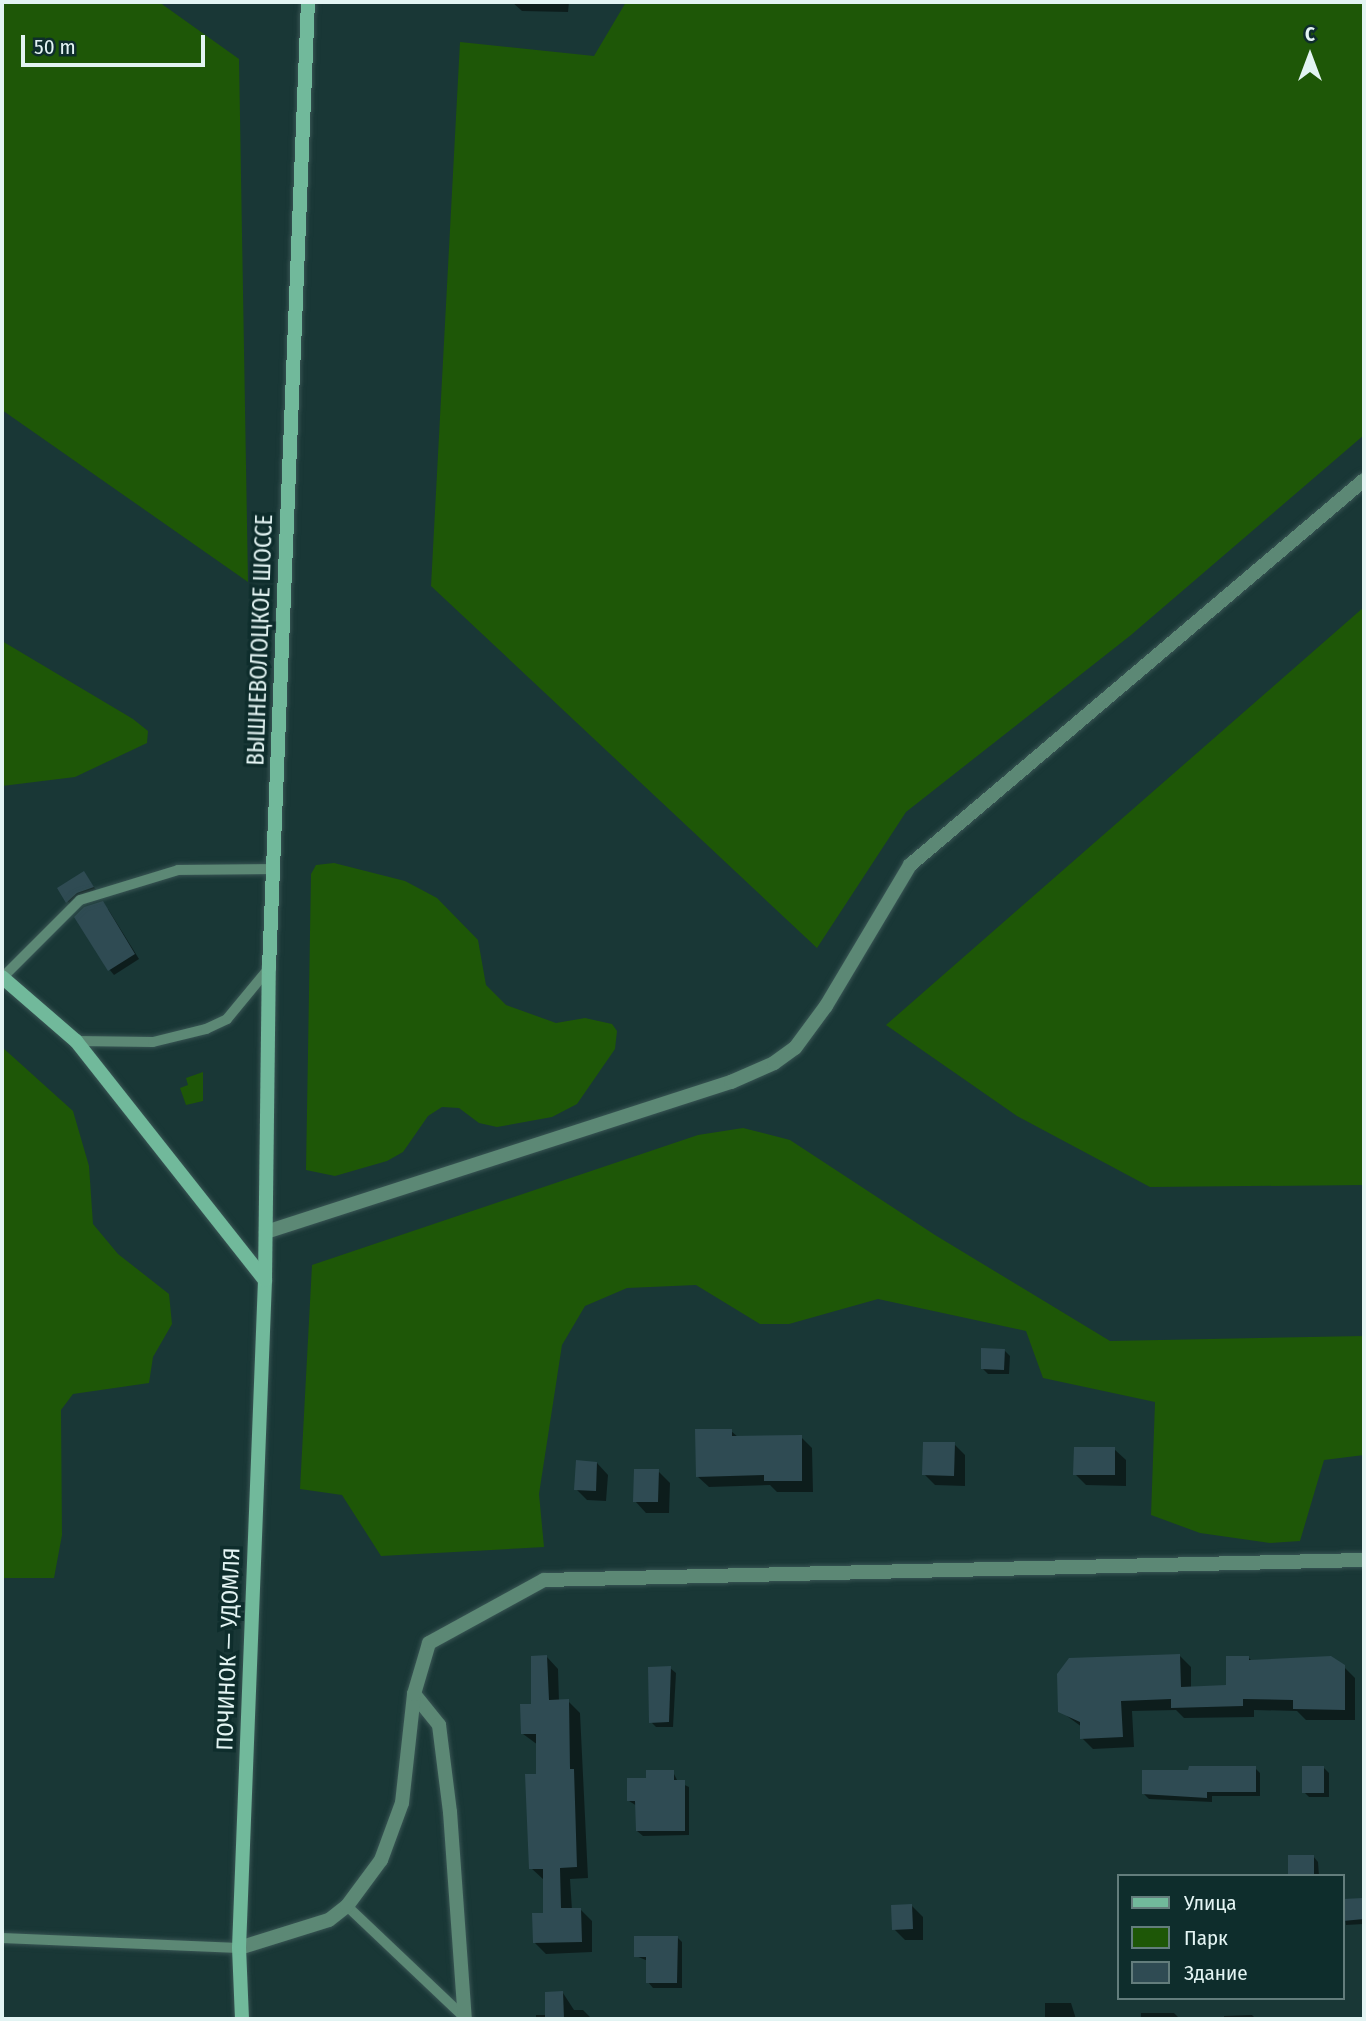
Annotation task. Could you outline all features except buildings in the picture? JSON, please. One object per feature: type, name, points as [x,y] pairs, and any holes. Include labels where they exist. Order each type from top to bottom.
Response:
[{"type":"main road","name":"ВЫШНЕВОЛОЦКОЕ ШОССЕ","points":[[265,1280],[269,968],[307,2]]},
{"type":"main road","points":[[2,977],[76,1041],[265,1280]]},
{"type":"main road","name":"ПОЧИНОК — УДОМЛЯ","points":[[242,2019],[239,1948],[265,1280]]},
{"type":"street","points":[[266,1232],[731,1082],[774,1063],[795,1048],[826,1006],[910,865],[1364,480]]},
{"type":"street","points":[[239,1948],[329,1920],[347,1906],[381,1860],[402,1802],[414,1694],[429,1643],[544,1580],[1364,1560]]},
{"type":"street","points":[[414,1694],[439,1725],[450,1812],[465,2019]]},
{"type":"lane","points":[[2,977],[80,900],[178,870],[273,869]]},
{"type":"lane","points":[[76,1041],[153,1042],[206,1029],[227,1019],[269,968]]},
{"type":"lane","points":[[347,1906],[465,2019]]},
{"type":"lane","points":[[2,1938],[239,1948]]},
{"type":"green space","points":[[2,2],[159,2],[239,59],[248,582],[2,410]]},
{"type":"green space","points":[[626,2],[1364,2],[1364,435],[1131,635],[906,812],[817,948],[431,586],[460,42],[594,56]]},
{"type":"green space","points":[[1364,607],[1364,1185],[1150,1187],[1017,1116],[886,1025]]},
{"type":"green space","points":[[2,641],[133,719],[148,731],[147,743],[75,777],[2,786]]},
{"type":"green space","points":[[334,863],[405,881],[437,898],[478,940],[486,985],[506,1005],[556,1023],[585,1018],[612,1024],[617,1031],[615,1049],[577,1104],[552,1117],[497,1127],[479,1123],[459,1108],[442,1107],[428,1116],[403,1152],[387,1161],[335,1176],[306,1170],[311,874],[316,865]]},
{"type":"green space","points":[[2,1047],[73,1111],[89,1166],[93,1224],[118,1254],[169,1294],[172,1324],[153,1357],[149,1383],[73,1394],[61,1410],[62,1535],[54,1578],[2,1578]]},
{"type":"green space","points":[[203,1072],[203,1101],[186,1105],[180,1088],[188,1085],[186,1078]]},
{"type":"green space","points":[[743,1128],[790,1140],[935,1235],[1110,1341],[1364,1336],[1364,1455],[1324,1460],[1300,1541],[1270,1543],[1200,1533],[1151,1515],[1155,1402],[1043,1378],[1026,1331],[878,1299],[789,1324],[760,1324],[696,1285],[627,1288],[585,1306],[562,1345],[539,1494],[544,1547],[381,1556],[342,1495],[300,1489],[312,1265],[698,1135]]}]
